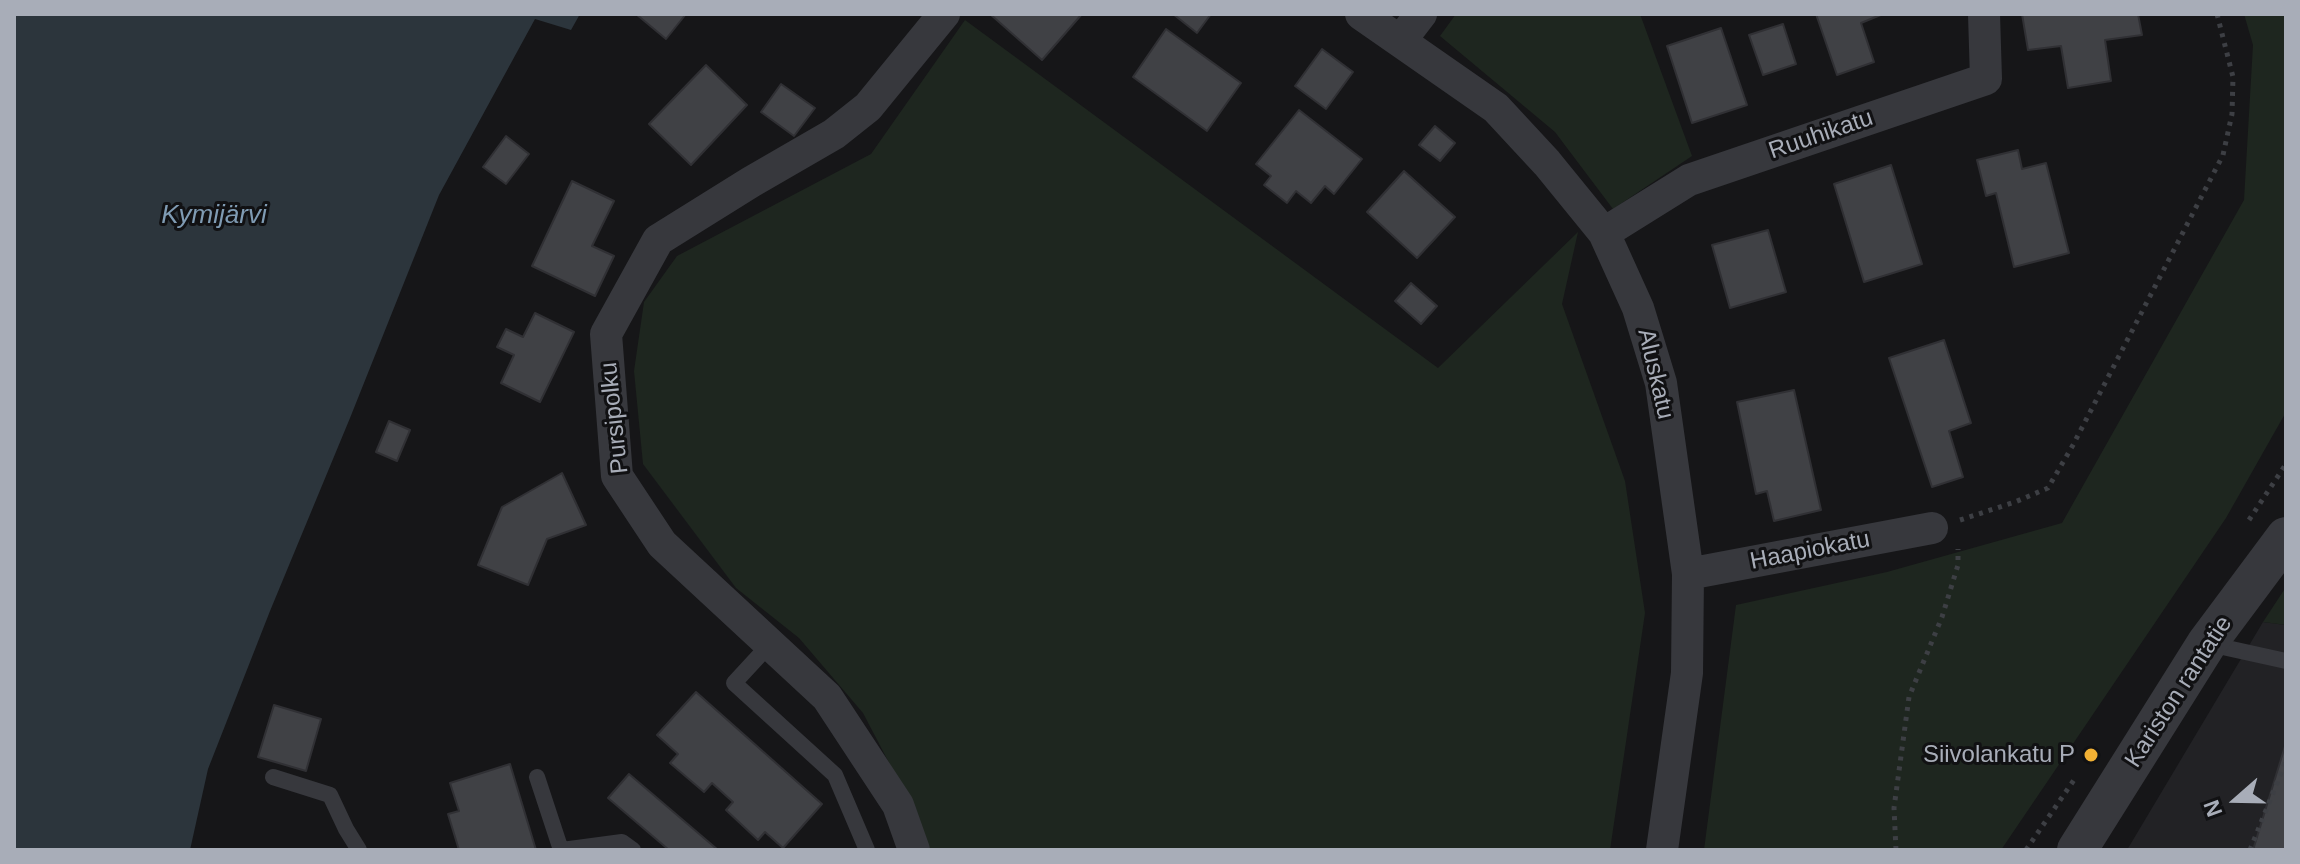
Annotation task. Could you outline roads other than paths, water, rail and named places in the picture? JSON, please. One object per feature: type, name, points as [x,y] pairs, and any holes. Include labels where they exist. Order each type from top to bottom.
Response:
[{"type":"street","name":"Pursipolku","points":[[914,850],[898,805],[827,697],[662,544],[617,476],[606,334],[658,240],[834,134],[868,107],[944,14]]},
{"type":"street","name":"Aluskatu","points":[[1361,14],[1496,108],[1547,163],[1604,233],[1638,308],[1661,383],[1688,574],[1687,673],[1662,850]]},
{"type":"street","points":[[1401,40],[1421,14]]},
{"type":"street","name":"Ruuhikatu","points":[[1604,233],[1689,180],[1986,79],[1984,14]]},
{"type":"street","name":"Haapiokatu","points":[[1688,574],[1945,524]]},
{"type":"street","name":"Kariston rantatie","points":[[2077,850],[2207,643],[2286,537]]},
{"type":"lane","points":[[2207,643],[2286,661]]},
{"type":"lane","points":[[770,644],[734,683],[835,775],[867,850]]},
{"type":"lane","points":[[273,777],[330,795],[359,850]]},
{"type":"lane","points":[[537,777],[561,850],[622,842],[633,850]]},
{"type":"water","name":"Kymijärvi","points":[[14,14],[580,14],[571,30],[535,19],[439,195],[208,769],[190,850],[14,850]]},
{"type":"place","name":"Siivolankatu P","points":[[2091,755]]}]
